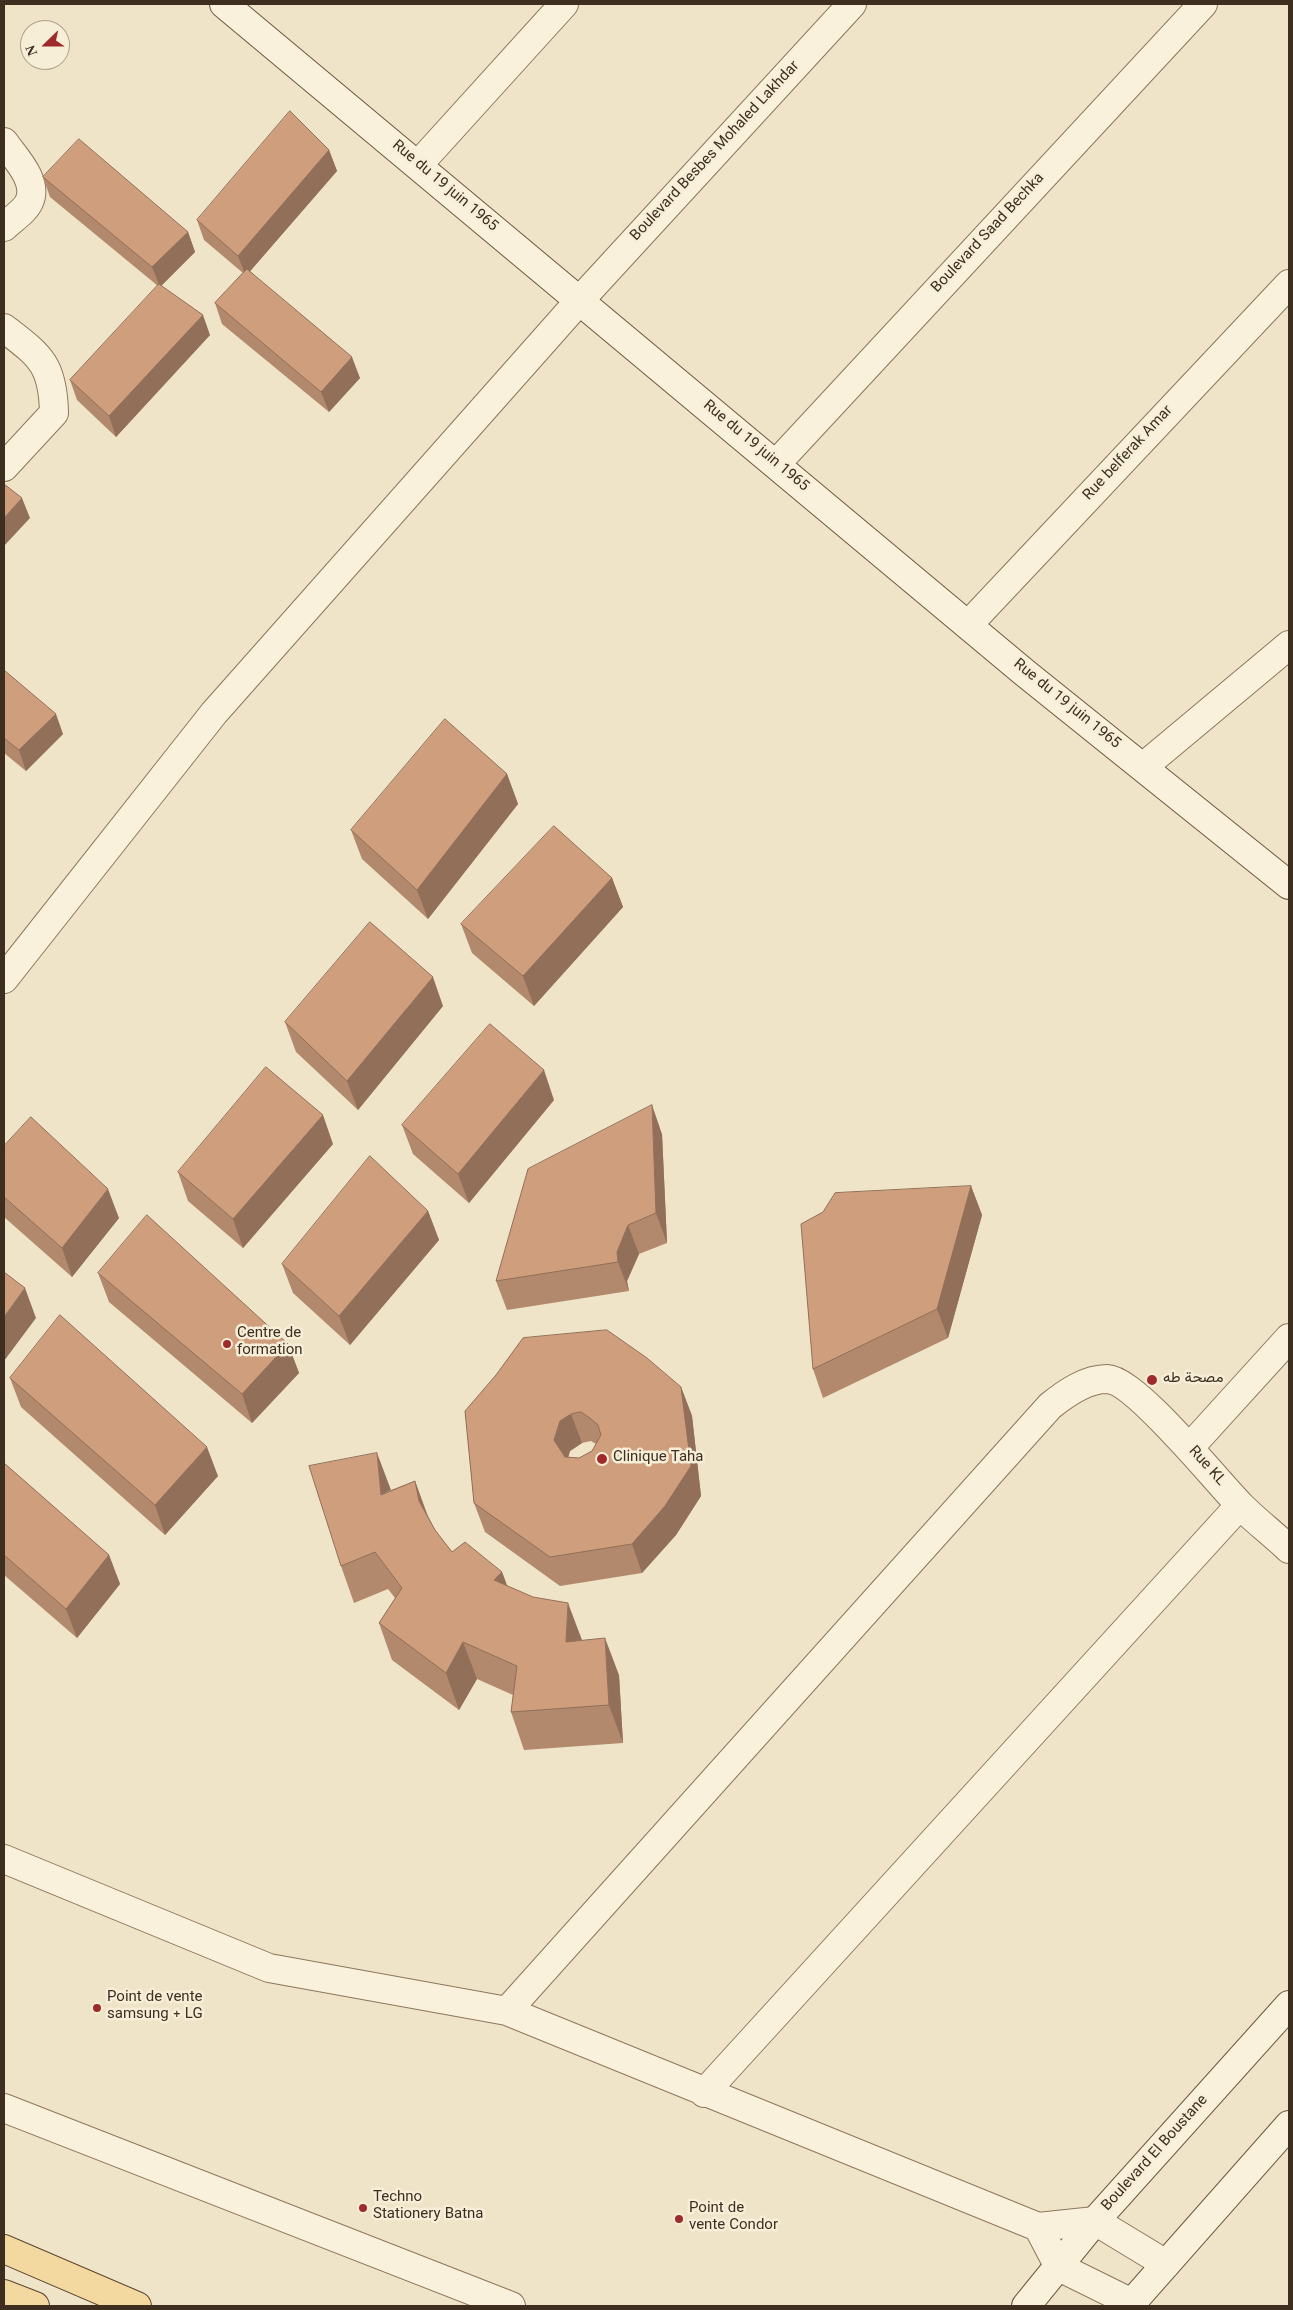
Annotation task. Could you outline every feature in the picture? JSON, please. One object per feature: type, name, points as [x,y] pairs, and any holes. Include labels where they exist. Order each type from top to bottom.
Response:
[{"type":"main road","points":[[4,2249],[137,2306]]},
{"type":"main road","points":[[4,2294],[35,2306]]},
{"type":"street","name":"Rue du 19 juin 1965","points":[[224,4],[968,625],[1289,884]]},
{"type":"street","points":[[418,165],[564,4]]},
{"type":"street","name":"Boulevard Besbes Mohaled Lakhdar","points":[[4,979],[214,713],[580,300],[852,4]]},
{"type":"street","name":"Boulevard Saad Bechka","points":[[776,464],[1203,4]]},
{"type":"street","points":[[4,142],[29,178],[32,190],[29,202],[4,227]]},
{"type":"street","name":"Rue belferak Amar","points":[[968,625],[1289,284]]},
{"type":"street","points":[[4,328],[39,356],[53,386],[54,412],[4,467]]},
{"type":"street","points":[[1143,767],[1289,645]]},
{"type":"street","points":[[1190,1448],[1289,1338]]},
{"type":"street","name":"Rue KL","points":[[507,2010],[1050,1406],[1064,1395],[1094,1381],[1108,1379],[1124,1384],[1190,1448],[1240,1505],[1289,1548]]},
{"type":"street","points":[[704,2093],[1240,1505]]},
{"type":"street","points":[[4,1859],[268,1968],[507,2010],[704,2093],[1038,2227],[1096,2221],[1166,2264]]},
{"type":"street","name":"Boulevard El Boustane","points":[[1026,2306],[1096,2221],[1289,2005]]},
{"type":"street","points":[[4,2108],[511,2306]]},
{"type":"street","points":[[1038,2227],[1059,2267],[1130,2305],[1289,2125]]},
{"type":"building","points":[[290,111],[329,150],[238,256],[197,220]]},
{"type":"building","points":[[79,139],[188,232],[152,267],[43,177]]},
{"type":"building","points":[[247,269],[352,357],[321,392],[215,303]]},
{"type":"building","points":[[159,284],[203,315],[109,416],[70,380]]},
{"type":"building","points":[[4,484],[22,498],[4,518]]},
{"type":"building","points":[[4,670],[56,714],[19,750],[4,738]]},
{"type":"building","points":[[445,719],[507,774],[417,890],[351,830]]},
{"type":"building","points":[[554,826],[612,878],[523,976],[461,924]]},
{"type":"building","points":[[370,922],[433,977],[347,1081],[285,1022]]},
{"type":"building","points":[[490,1024],[544,1070],[458,1174],[402,1125]]},
{"type":"building","points":[[266,1067],[323,1115],[233,1219],[178,1172]]},
{"type":"building","points":[[652,1105],[656,1213],[628,1225],[617,1252],[618,1262],[496,1281],[528,1169]]},
{"type":"building","points":[[31,1117],[108,1189],[62,1248],[4,1197],[4,1146]]},
{"type":"building","points":[[370,1156],[428,1211],[339,1316],[282,1264]]},
{"type":"building","points":[[971,1186],[937,1309],[813,1369],[801,1224],[823,1212],[835,1193]]},
{"type":"building","points":[[147,1215],[288,1344],[242,1394],[98,1273]]},
{"type":"building","points":[[4,1272],[25,1288],[4,1317]]},
{"type":"building","points":[[60,1315],[207,1447],[155,1505],[10,1378]]},
{"type":"building","points":[[607,1330],[647,1358],[681,1387],[691,1466],[665,1506],[632,1544],[550,1557],[474,1503],[465,1411],[496,1375],[523,1338]],"holes":[[[581,1412],[598,1425],[601,1435],[592,1451],[579,1458],[565,1457],[554,1440],[560,1421],[571,1414]]]},
{"type":"building","points":[[377,1453],[381,1495],[415,1481],[419,1501],[435,1530],[452,1552],[465,1542],[502,1572],[494,1580],[533,1597],[568,1603],[566,1642],[605,1638],[609,1705],[511,1712],[517,1666],[463,1642],[446,1673],[379,1623],[402,1588],[375,1552],[341,1566],[309,1466]]},
{"type":"building","points":[[4,1463],[109,1555],[66,1609],[4,1555]]},
{"type":"place","name":"Centre de formation","points":[[227,1344]]},
{"type":"place","name":"مصحة طه","points":[[1152,1380]]},
{"type":"place","name":"Clinique Taha","points":[[602,1459]]},
{"type":"place","name":"Point de vente samsung + LG","points":[[97,2008]]},
{"type":"place","name":"Techno Stationery Batna","points":[[363,2208]]},
{"type":"place","name":"Point de vente Condor","points":[[679,2219]]}]
